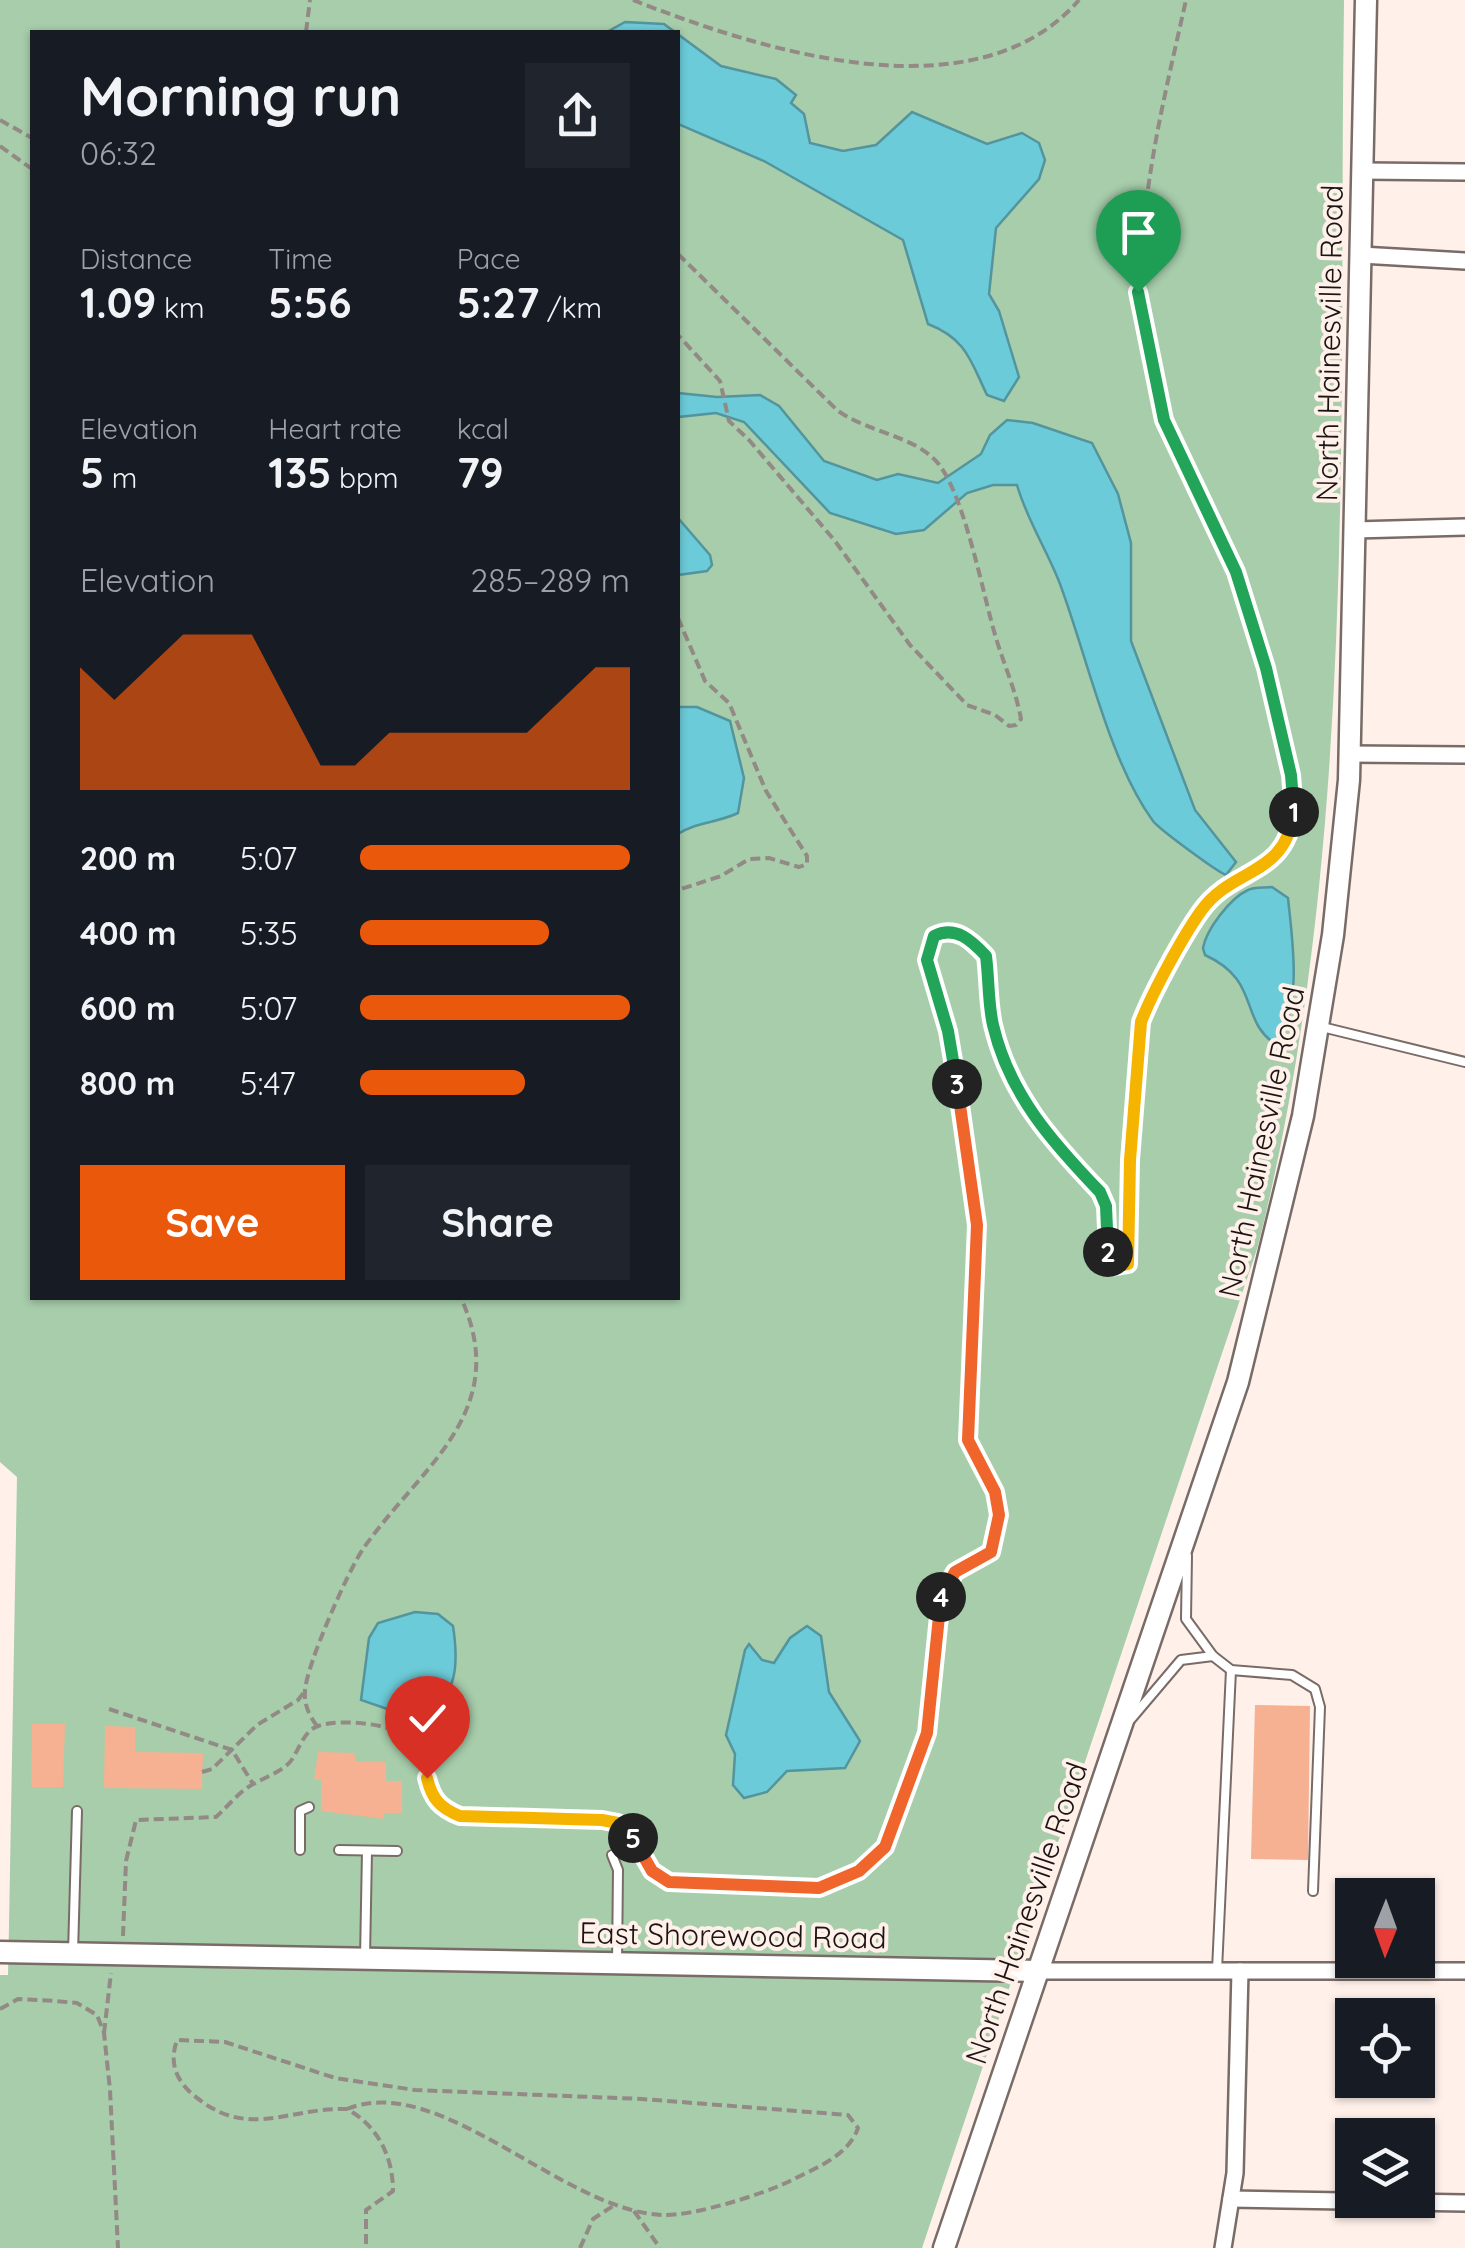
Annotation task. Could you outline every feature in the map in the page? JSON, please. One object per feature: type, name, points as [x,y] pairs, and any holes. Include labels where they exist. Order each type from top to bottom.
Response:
[{"type":"main road","name":"North Hainesville Road","points":[[944,2248],[1238,1382],[1275,1245],[1318,1026],[1333,935],[1349,754],[1366,0]]},
{"type":"main road","name":"East Shorewood Road","points":[[0,1952],[1038,1971]]},
{"type":"street","points":[[1362,170],[1465,172]]},
{"type":"street","points":[[1360,255],[1465,261]]},
{"type":"street","points":[[1355,530],[1465,528]]},
{"type":"street","points":[[1349,754],[1465,756]]},
{"type":"street","name":"East Shorewood Road","points":[[1038,1971],[1465,1971]]},
{"type":"street","points":[[1223,2248],[1231,2199],[1240,1971]]},
{"type":"street","points":[[1231,2199],[1465,2203]]},
{"type":"lane","points":[[1318,1026],[1465,1062]]},
{"type":"lane","points":[[1190,1523],[1184,1609],[1188,1627],[1230,1670],[1292,1675],[1316,1689],[1320,1707],[1312,1891]]},
{"type":"lane","points":[[1119,1730],[1181,1660],[1213,1656]]},
{"type":"lane","points":[[1217,1971],[1230,1670]]},
{"type":"lane","points":[[300,1850],[300,1811],[309,1807]]},
{"type":"lane","points":[[74,1953],[78,1812]]},
{"type":"lane","points":[[339,1850],[397,1851]]},
{"type":"lane","points":[[366,1958],[367,1850]]},
{"type":"lane","points":[[612,1855],[618,1870],[617,1963]]},
{"type":"path","points":[[306,30],[310,0]]},
{"type":"path","points":[[633,0],[800,54],[914,65],[972,60],[1012,48],[1057,24],[1080,0]]},
{"type":"path","points":[[124,1895],[129,1840],[136,1820],[216,1817],[254,1784],[287,1765],[305,1736],[317,1726],[366,1724],[398,1730],[416,1744],[434,1798],[444,1810],[460,1816],[618,1823],[630,1831],[652,1871],[669,1882],[819,1888],[859,1871],[885,1847],[894,1830],[933,1706],[939,1604],[944,1586],[955,1572],[991,1552],[999,1515],[995,1492],[968,1440],[977,1225],[948,1031],[927,960],[934,936],[943,931],[962,934],[986,956],[992,1023],[1005,1065],[1027,1110],[1100,1192],[1109,1225],[1108,1260],[1111,1267],[1120,1268],[1131,1255],[1130,1160],[1141,1022],[1201,910],[1215,896],[1277,858],[1292,829],[1295,797],[1266,668],[1236,572],[1164,420],[1140,311],[1138,292],[1153,156],[1186,0]]},
{"type":"path","points":[[0,120],[30,137]]},
{"type":"path","points":[[0,146],[30,168]]},
{"type":"path","points":[[680,256],[837,410],[855,423],[926,452],[946,474],[1018,706],[1021,719],[1016,725],[1009,726],[995,715],[967,705],[910,645],[788,483],[728,422],[726,395],[720,382],[680,336]]},
{"type":"path","points":[[680,623],[705,681],[728,704],[766,791],[807,856],[808,864],[799,867],[769,858],[749,859],[721,876],[680,889]]},
{"type":"path","points":[[202,1772],[274,1711],[298,1700],[305,1691],[362,1550],[438,1460],[469,1403],[479,1360],[462,1300]]},
{"type":"path","points":[[305,1691],[309,1715],[317,1726]]},
{"type":"path","points":[[110,1710],[232,1750],[254,1784]]},
{"type":"path","points":[[0,2009],[18,1999],[55,2000],[77,2003],[97,2015],[104,2033],[110,2090],[118,2248]]},
{"type":"path","points":[[177,2040],[225,2042],[335,2078],[414,2090],[642,2099],[848,2115],[858,2128],[855,2138],[834,2157],[778,2186],[668,2216],[616,2204],[554,2180],[507,2148],[436,2115],[395,2104],[361,2104],[267,2118],[217,2113],[180,2082],[173,2060],[177,2040]]},
{"type":"path","points":[[347,2109],[373,2129],[393,2177],[393,2191],[366,2210],[366,2248]]},
{"type":"path","points":[[580,2248],[593,2220],[616,2204]]},
{"type":"path","points":[[634,2211],[660,2248]]},
{"type":"green space","points":[[0,0],[1344,0],[1337,627],[1328,784],[1313,939],[1290,1093],[1258,1246],[922,2248],[0,2248],[0,1975],[8,1975],[17,1477],[0,1462]]},
{"type":"water","points":[[625,22],[664,24],[672,30],[611,30]]},
{"type":"water","points":[[680,35],[721,66],[776,79],[796,95],[791,103],[804,114],[810,143],[843,151],[876,145],[912,112],[987,144],[1022,133],[1039,143],[1045,160],[1039,179],[996,228],[989,294],[999,311],[1019,377],[1004,401],[987,395],[960,344],[928,324],[903,240],[764,161],[680,125]]},
{"type":"water","points":[[680,393],[760,395],[779,406],[824,461],[877,480],[898,474],[938,483],[981,454],[990,435],[1007,420],[1033,423],[1092,443],[1118,494],[1131,543],[1131,641],[1195,810],[1236,862],[1226,875],[1157,825],[1137,797],[1111,739],[1060,584],[1017,485],[993,485],[967,493],[924,530],[896,534],[830,513],[744,422],[716,413],[680,417]]},
{"type":"water","points":[[680,520],[710,555],[712,565],[707,571],[680,575]]},
{"type":"water","points":[[680,707],[697,707],[730,721],[744,778],[738,813],[680,833]]},
{"type":"water","points":[[1272,887],[1288,898],[1293,954],[1290,1010],[1277,1045],[1257,1024],[1235,977],[1205,955],[1203,948],[1214,924],[1234,900],[1250,889]]},
{"type":"water","points":[[415,1612],[438,1614],[453,1626],[454,1674],[446,1696],[428,1713],[393,1711],[361,1700],[369,1638],[378,1623]]},
{"type":"water","points":[[807,1626],[821,1636],[829,1692],[860,1741],[845,1768],[787,1771],[767,1792],[744,1798],[733,1785],[735,1754],[726,1735],[745,1650],[749,1644],[762,1660],[774,1663],[790,1638]]},
{"type":"building","points":[[1255,1705],[1310,1706],[1308,1860],[1251,1859]]},
{"type":"building","points":[[32,1724],[65,1724],[63,1787],[31,1787]]},
{"type":"building","points":[[105,1726],[135,1727],[135,1752],[203,1753],[202,1789],[104,1788]]},
{"type":"building","points":[[318,1752],[355,1753],[355,1761],[386,1762],[386,1781],[402,1781],[402,1813],[384,1813],[384,1819],[321,1811],[321,1780],[314,1780]]},
{"type":"route","points":[[427,1778],[434,1798],[444,1810],[460,1816],[618,1823],[630,1831],[644,1860],[658,1876],[669,1882],[698,1886],[819,1888],[859,1871],[885,1847],[894,1830],[933,1706],[939,1604],[944,1586],[955,1572],[991,1552],[999,1515],[995,1492],[968,1440],[977,1225],[948,1031],[927,960],[934,936],[943,931],[962,934],[986,956],[992,1023],[1005,1065],[1027,1110],[1100,1192],[1109,1225],[1108,1260],[1111,1267],[1120,1268],[1128,1264],[1131,1255],[1130,1160],[1141,1022],[1201,910],[1215,896],[1277,858],[1292,829],[1295,797],[1281,721],[1266,668],[1236,572],[1164,420],[1138,292]]}]
